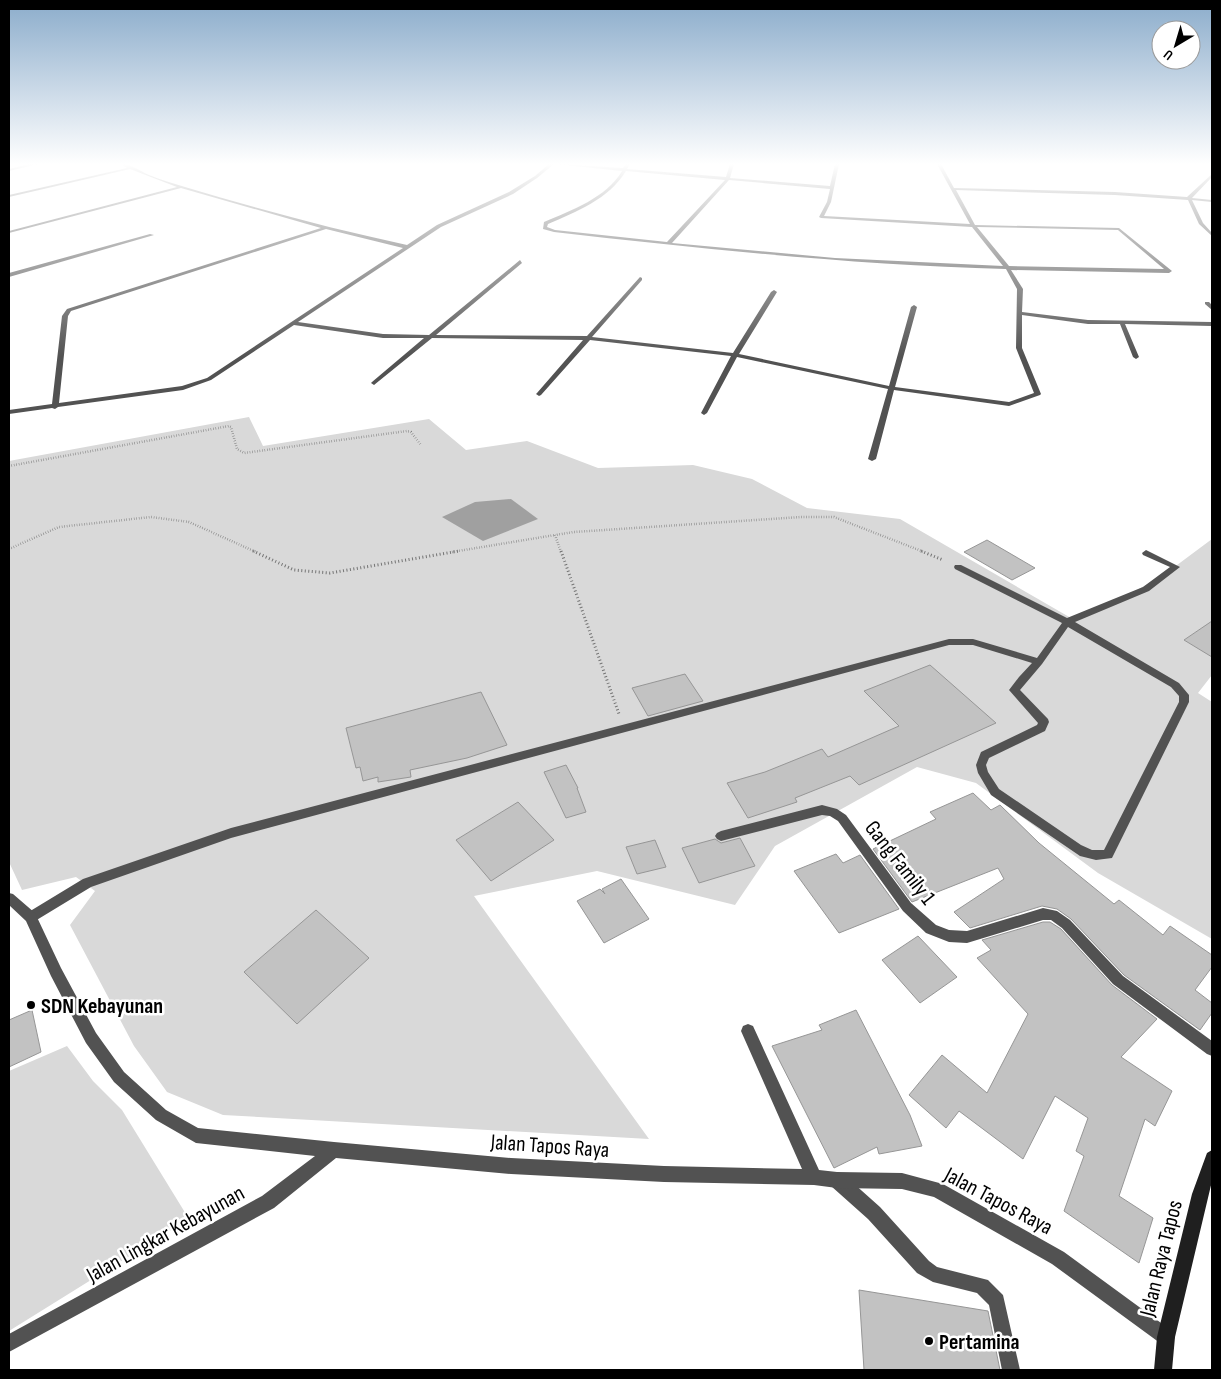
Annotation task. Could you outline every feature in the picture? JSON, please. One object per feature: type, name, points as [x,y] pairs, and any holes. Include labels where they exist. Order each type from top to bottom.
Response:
[{"type":"main road","name":"Jalan Raya Tapos","points":[[1163,1370],[1166,1337],[1200,1194],[1212,1158]]},
{"type":"street","points":[[9,232],[23,228]]},
{"type":"street","points":[[55,407],[65,316],[70,310],[325,228]]},
{"type":"street","points":[[328,228],[407,246]]},
{"type":"street","points":[[9,412],[183,388],[209,379],[435,228]]},
{"type":"street","points":[[548,228],[668,244],[875,262],[1008,269],[1170,271],[1119,229],[1088,228]]},
{"type":"street","points":[[668,244],[682,228]]},
{"type":"street","points":[[291,323],[382,336],[587,338],[735,355],[891,388],[1009,404],[1038,394],[1019,348],[1020,289],[1008,269],[975,228]]},
{"type":"street","points":[[9,275],[152,235]]},
{"type":"street","points":[[374,383],[520,262]]},
{"type":"street","points":[[539,394],[640,279]]},
{"type":"street","points":[[704,414],[735,355],[774,292]]},
{"type":"street","points":[[1207,303],[1212,308]]},
{"type":"street","points":[[872,459],[914,307]]},
{"type":"street","points":[[1020,313],[1088,322],[1212,324]]},
{"type":"street","points":[[1122,322],[1136,357]]},
{"type":"street","points":[[958,566],[1067,622],[1175,685],[1184,696],[1184,702],[1108,854],[1100,857],[1077,848],[995,792],[983,773],[981,765],[985,755],[1041,728],[1044,722],[1014,690],[1038,662],[1067,622],[1146,589],[1176,567],[1146,553]]},
{"type":"street","points":[[958,566],[969,560]]},
{"type":"street","points":[[31,917],[82,886],[232,833],[949,642],[973,642],[1038,662]]},
{"type":"street","name":"Gang Family 1","points":[[721,836],[822,810],[834,812],[842,818],[907,907],[931,929],[949,936],[967,937],[1043,914],[1052,915],[1066,924],[1118,980],[1212,1049]]},
{"type":"street","name":"Jalan Tapos Raya","points":[[9,898],[31,917],[56,972],[90,1038],[119,1077],[161,1115],[196,1135],[511,1166],[616,1172],[902,1181],[937,1190],[1058,1258],[1166,1337]]},
{"type":"street","points":[[748,1031],[814,1177]]},
{"type":"street","name":"Jalan Lingkar Kebayunan","points":[[9,1343],[268,1202],[334,1150]]},
{"type":"street","points":[[837,1180],[874,1213],[923,1268],[933,1274],[982,1286],[997,1301],[1011,1370]]},
{"type":"path","points":[[9,466],[229,426],[231,427],[237,449],[244,453],[407,431],[411,432],[421,445]]},
{"type":"path","points":[[9,549],[59,527],[151,517],[189,522],[294,570],[330,573],[574,532],[801,518],[834,518],[958,566]]},
{"type":"path","points":[[555,536],[624,728]]},
{"type":"shaded area","points":[[249,417],[263,446],[429,419],[466,450],[527,441],[598,468],[693,465],[752,479],[807,508],[900,519],[1071,618],[1130,594],[1165,574],[1212,539],[1212,633],[1202,628],[1184,640],[1210,655],[1212,653],[1212,675],[1198,693],[1212,702],[1212,939],[1098,873],[976,783],[917,767],[775,846],[735,905],[597,871],[474,896],[649,1139],[223,1115],[167,1092],[134,1046],[70,925],[95,891],[76,877],[22,890],[9,862],[9,461]]},
{"type":"shaded area","points":[[511,499],[538,519],[483,541],[442,517],[475,502]]},
{"type":"shaded area","points":[[67,1046],[93,1081],[122,1110],[189,1219],[9,1331],[9,1071]]},
{"type":"building","points":[[987,540],[1035,568],[1012,580],[964,552]]},
{"type":"building","points":[[1212,621],[1212,657],[1184,640]]},
{"type":"building","points":[[930,665],[996,723],[859,785],[850,776],[795,798],[797,802],[748,818],[727,783],[765,772],[822,749],[828,757],[899,726],[864,691]]},
{"type":"building","points":[[685,674],[703,701],[648,716],[632,688]]},
{"type":"building","points":[[481,692],[507,745],[467,758],[410,770],[411,777],[378,782],[378,777],[363,781],[360,767],[356,768],[346,728]]},
{"type":"building","points":[[566,765],[578,788],[586,812],[566,818],[544,772]]},
{"type":"building","points":[[973,793],[991,810],[1000,805],[1039,843],[1114,904],[1119,900],[1163,935],[1170,926],[1212,955],[1212,967],[1195,990],[1212,1003],[1212,1013],[1200,1030],[1124,975],[1071,919],[1057,909],[1042,906],[970,928],[954,912],[1004,879],[998,868],[912,902],[873,849],[936,819],[930,812]]},
{"type":"building","points":[[518,802],[554,840],[491,881],[456,840]]},
{"type":"building","points":[[740,838],[755,866],[699,883],[682,848],[715,839],[721,843]]},
{"type":"building","points":[[655,840],[666,867],[637,874],[626,847]]},
{"type":"building","points":[[836,854],[843,863],[860,855],[899,909],[839,933],[794,871]]},
{"type":"building","points":[[621,879],[649,919],[604,943],[577,901],[600,889],[605,894],[602,889]]},
{"type":"building","points":[[316,910],[369,958],[297,1024],[244,972]]},
{"type":"building","points":[[1043,922],[1050,922],[1061,929],[1112,985],[1157,1019],[1121,1057],[1172,1091],[1155,1126],[1145,1119],[1119,1196],[1153,1218],[1139,1263],[1064,1211],[1084,1156],[1076,1151],[1088,1118],[1055,1096],[1023,1159],[959,1111],[946,1128],[909,1095],[942,1055],[987,1093],[1028,1014],[977,958],[991,950],[982,940]]},
{"type":"building","points":[[918,936],[957,977],[920,1003],[882,960]]},
{"type":"building","points":[[32,1010],[41,1052],[9,1067],[9,1020]]},
{"type":"building","points":[[856,1010],[910,1115],[922,1146],[879,1154],[877,1147],[834,1168],[772,1046],[822,1030],[819,1025]]},
{"type":"building","name":"Pertamina","points":[[859,1290],[988,1311],[1000,1370],[864,1370]]},
{"type":"place","name":"SDN Kebayunan","points":[[31,1005]]},
{"type":"place","name":"Pertamina","points":[[929,1341]]}]
